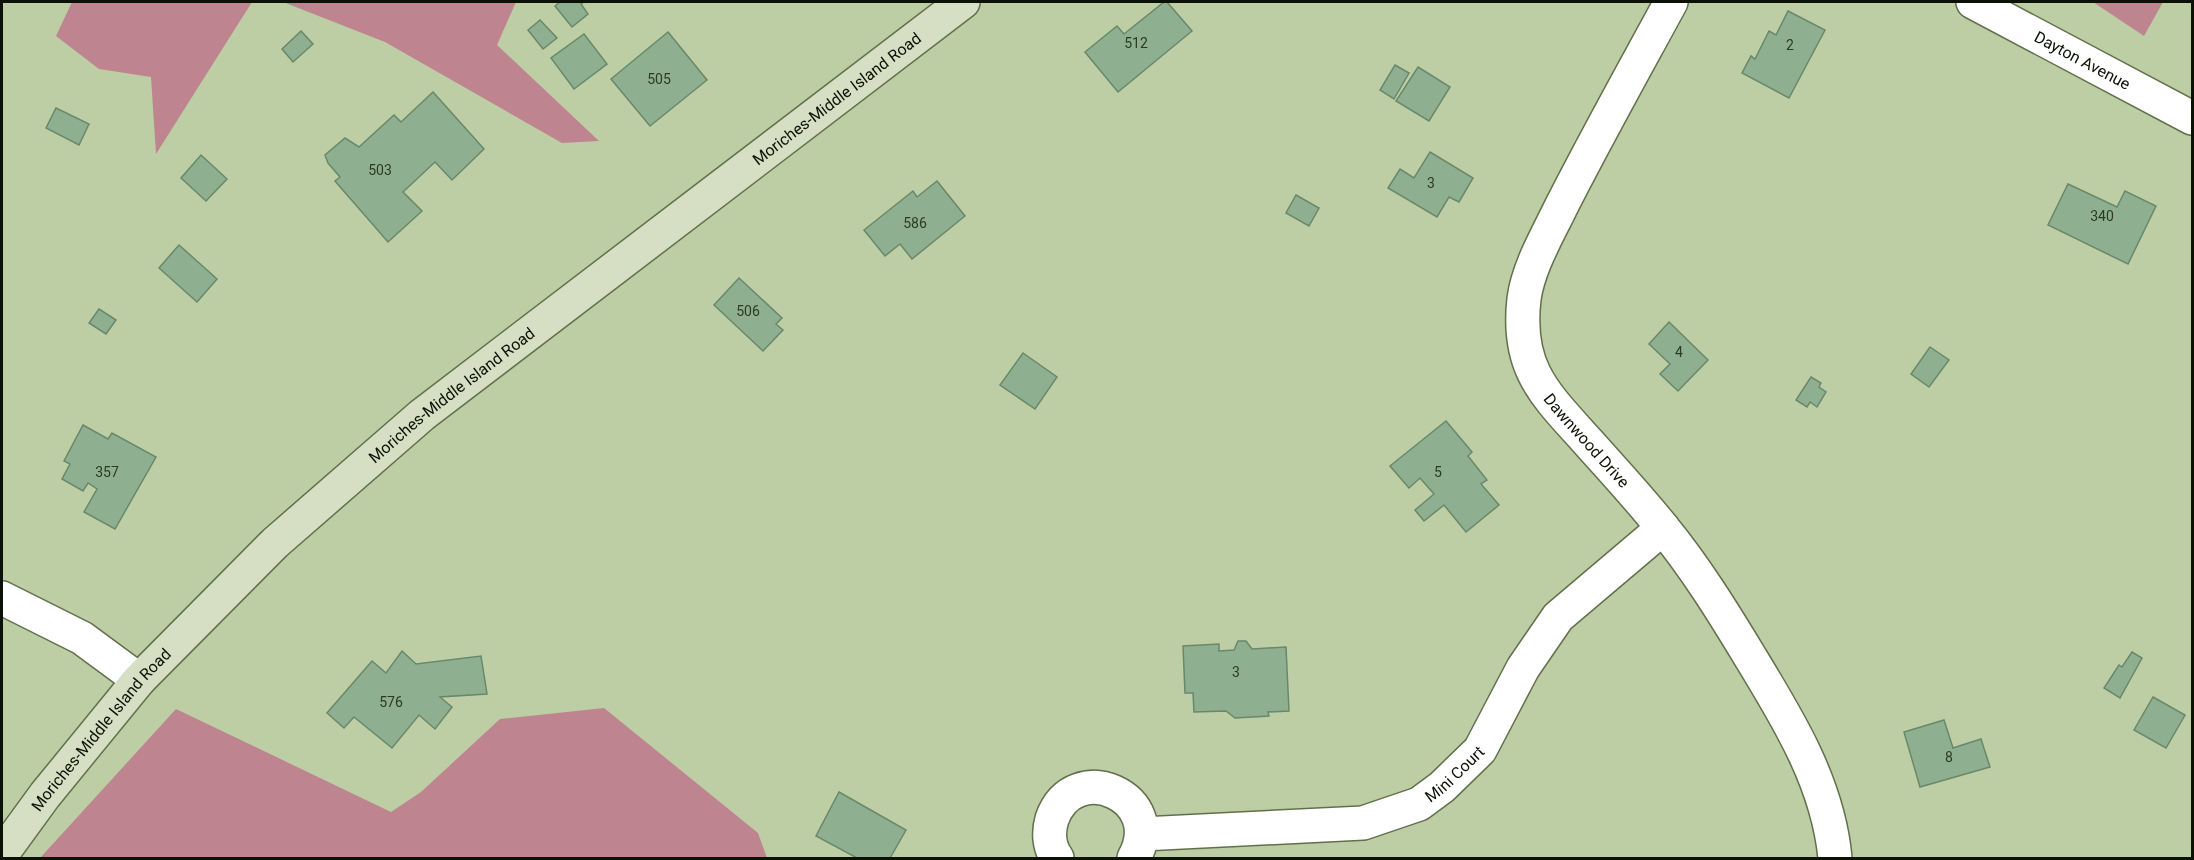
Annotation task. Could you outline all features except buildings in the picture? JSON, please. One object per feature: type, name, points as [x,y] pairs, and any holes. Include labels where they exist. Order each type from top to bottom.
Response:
[{"type":"main road","name":"Moriches-Middle Island Road","points":[[2,854],[45,795],[139,680],[275,543],[422,415],[963,2]]},
{"type":"street","name":"Dawnwood Drive","points":[[1671,2],[1547,237],[1524,296],[1522,324],[1526,352],[1548,399],[1663,528],[1736,632],[1815,773],[1825,801],[1835,858]]},
{"type":"street","name":"Dayton Avenue","points":[[1973,2],[2193,118]]},
{"type":"street","name":"Mini Court","points":[[1057,858],[1050,841],[1050,826],[1055,812],[1064,799],[1077,791],[1100,788],[1121,795],[1133,806],[1140,819],[1138,846],[1363,823],[1419,804],[1442,787],[1479,750],[1523,668],[1558,617],[1663,528]]},
{"type":"street","points":[[2,598],[82,638],[139,680]]},
{"type":"shaded area","points":[[72,2],[252,2],[156,154],[151,77],[99,69],[56,36]]},
{"type":"shaded area","points":[[283,2],[516,2],[497,45],[599,141],[562,143],[385,42]]},
{"type":"shaded area","points":[[2093,2],[2163,2],[2144,36]]},
{"type":"shaded area","points":[[604,708],[758,833],[767,858],[40,858],[176,709],[391,812],[421,792],[500,719]]}]
